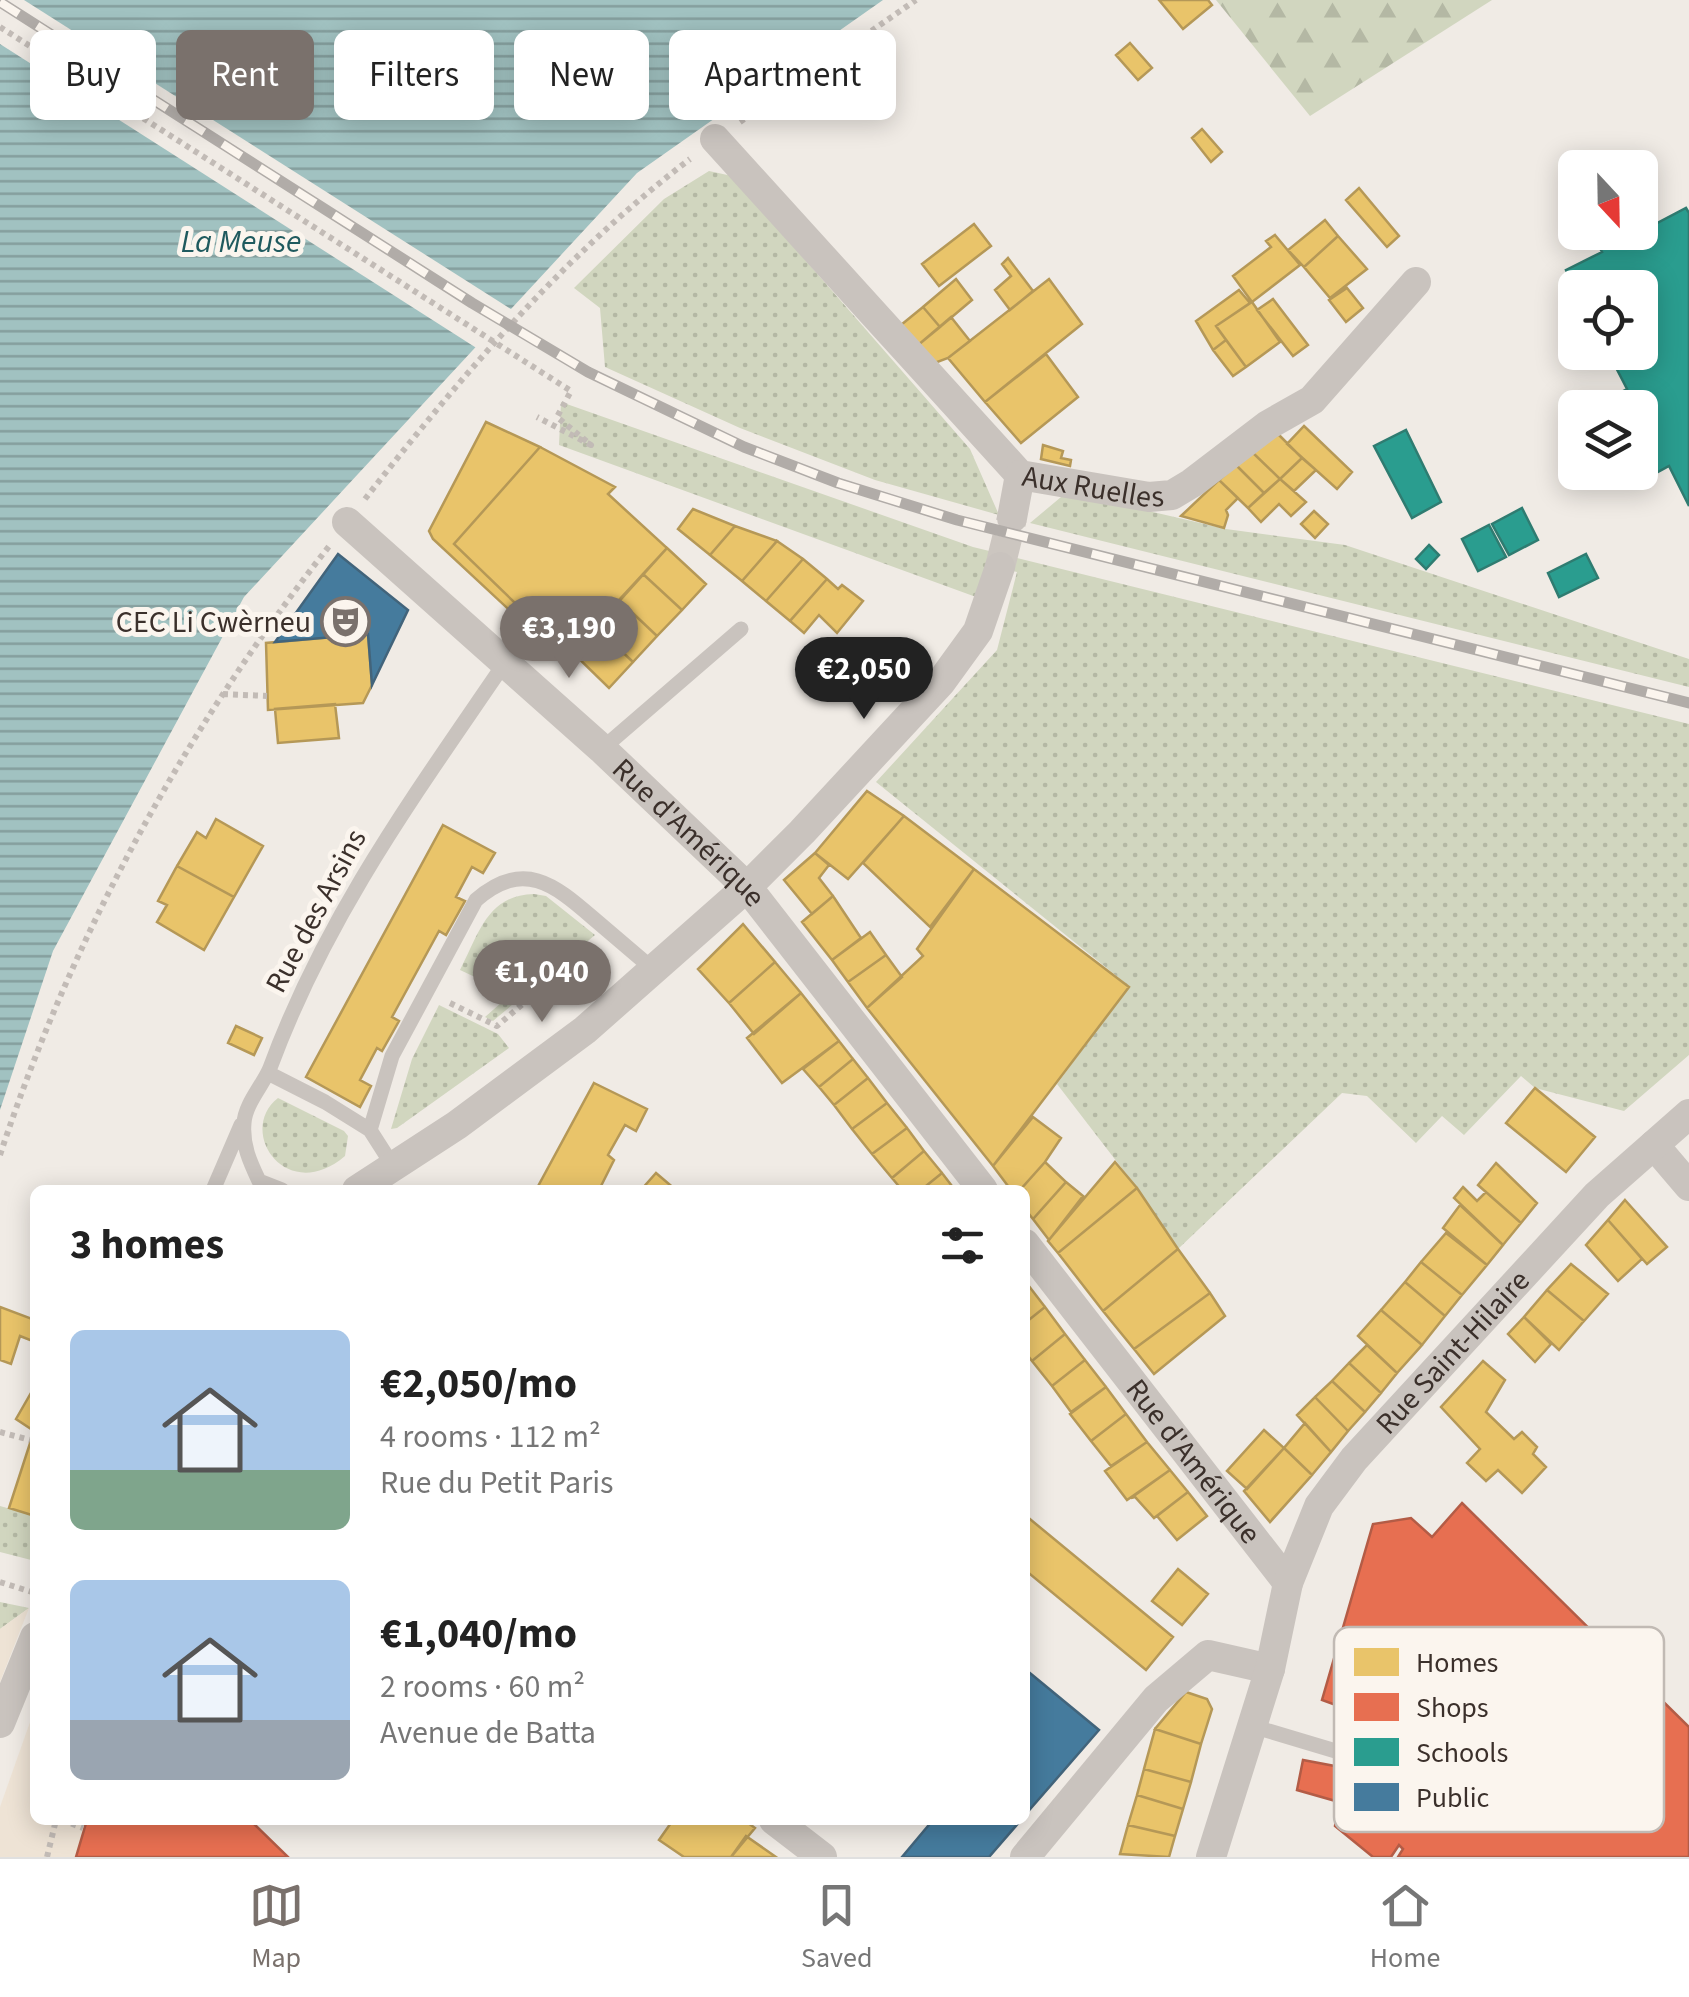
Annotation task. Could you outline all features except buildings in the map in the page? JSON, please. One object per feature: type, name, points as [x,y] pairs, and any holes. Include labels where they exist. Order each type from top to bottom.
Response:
[{"type":"street","name":"Aux Ruelles","points":[[715,139],[1020,475],[1149,497],[1172,494],[1268,424],[1312,400],[1416,282]]},
{"type":"street","points":[[1012,518],[1020,475]]},
{"type":"street","name":"Rue d'Amérique","points":[[347,522],[602,749],[747,887],[979,1185]]},
{"type":"street","points":[[364,1185],[457,1125],[585,1030],[747,887],[942,682],[978,631],[1000,568]]},
{"type":"street","name":"Rue Saint-Hilaire","points":[[1211,1857],[1270,1669],[1288,1583],[1319,1506],[1354,1459],[1598,1194],[1689,1114]]},
{"type":"street","points":[[1654,1145],[1689,1186]]},
{"type":"street","name":"Rue d'Amérique","points":[[1030,1250],[1288,1583]]},
{"type":"street","points":[[0,1723],[30,1649]]},
{"type":"street","points":[[1026,1857],[1156,1699],[1208,1655],[1270,1669]]},
{"type":"street","points":[[780,1825],[822,1857]]},
{"type":"lane","points":[[602,749],[741,629]]},
{"type":"lane","name":"Rue des Arsins","points":[[215,1185],[268,1073],[310,970],[346,901],[504,664]]},
{"type":"lane","points":[[370,1130],[392,1056],[476,900],[509,880],[546,882],[654,970]]},
{"type":"lane","points":[[268,1073],[370,1130],[393,1166]]},
{"type":"lane","points":[[244,1119],[246,1153],[259,1181],[269,1185]]},
{"type":"lane","points":[[1252,1726],[1334,1751]]},
{"type":"path","points":[[0,1155],[26,1076],[79,950],[221,694],[274,615],[442,402],[519,314],[629,204],[715,139],[916,0]]},
{"type":"path","points":[[0,27],[571,392],[557,417],[591,445],[537,416]]},
{"type":"path","points":[[221,694],[267,696]]},
{"type":"path","points":[[427,992],[497,1026],[608,931]]},
{"type":"path","points":[[0,1432],[30,1440]]},
{"type":"path","points":[[0,1582],[30,1591]]},
{"type":"path","points":[[47,1857],[57,1825]]},
{"type":"path","points":[[74,1825],[83,1828]]},
{"type":"green space","points":[[1216,0],[1492,0],[1310,116]]},
{"type":"green space","points":[[709,171],[732,176],[970,449],[999,515],[875,480],[740,428],[605,367],[600,308],[574,288],[664,199]]},
{"type":"green space","points":[[561,402],[973,547],[1689,724],[1689,1055],[1624,1111],[1535,1088],[1521,1076],[1464,1135],[1442,1116],[1416,1143],[1367,1096],[1342,1093],[1178,1249],[1137,1188],[1057,1084],[1129,986],[876,782],[997,650],[1017,572],[987,565],[976,597],[559,445]]},
{"type":"green space","points":[[1067,492],[1226,529],[1345,545],[1689,659],[1689,687],[1030,523]]},
{"type":"green space","points":[[518,896],[546,896],[595,935],[493,1021],[485,1017],[511,994],[460,970],[479,930],[495,909]]},
{"type":"green space","points":[[439,1005],[498,1034],[509,1048],[391,1129],[412,1059]]},
{"type":"green space","points":[[278,1098],[344,1131],[348,1136],[345,1156],[323,1169],[304,1173],[287,1168],[274,1158],[265,1144],[262,1128],[266,1112]]},
{"type":"green space","points":[[0,1506],[30,1515],[30,1560],[0,1552]]},
{"type":"green space","points":[[0,1602],[29,1608],[0,1629]]},
{"type":"shaded area","points":[[29,1608],[0,1682],[0,1629]]},
{"type":"shaded area","points":[[30,1722],[30,1825],[86,1825],[76,1857],[0,1857],[0,1807]]},
{"type":"water","name":"La Meuse","points":[[0,0],[883,0],[840,30],[669,30],[669,120],[712,120],[637,173],[244,597],[53,951],[0,1110]]},
{"type":"pier","points":[[0,0],[24,0],[71,30],[30,30],[30,63],[0,44]]},
{"type":"pier","points":[[156,84],[176,96],[176,120],[213,120],[514,311],[478,349],[119,120],[156,120]]},
{"type":"tunnel","points":[[1000,567],[1012,518]]},
{"type":"railway","points":[[0,2],[472,303],[588,372],[744,447],[838,483],[957,520],[1689,703]]},
{"type":"place","name":"CEC Li Cwèrneu","points":[[346,622]]}]
